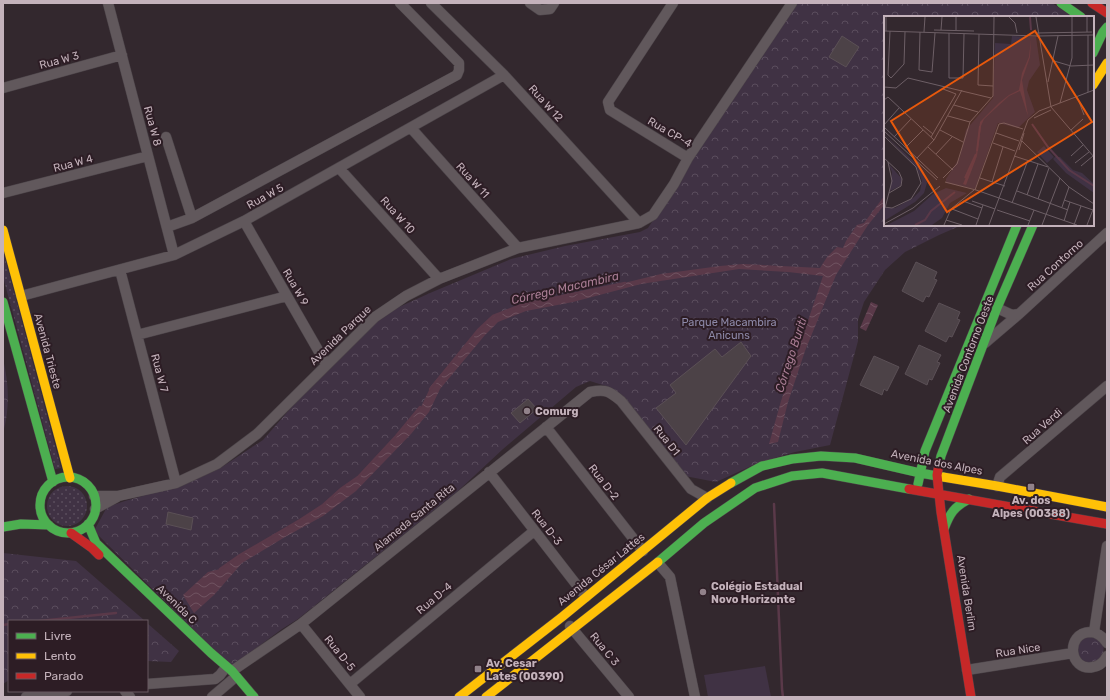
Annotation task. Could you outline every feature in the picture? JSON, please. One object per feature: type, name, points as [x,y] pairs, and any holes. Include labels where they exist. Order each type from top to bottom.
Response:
[{"type":"main road","points":[[1061,3],[1080,16]]},
{"type":"main road","points":[[1092,3],[1107,13]]},
{"type":"main road","points":[[1094,51],[1103,30]]},
{"type":"main road","points":[[1094,83],[1107,63]]},
{"type":"main road","name":"Avenida Contorno Oeste","points":[[917,490],[925,451],[1017,226]]},
{"type":"main road","name":"Avenida Contorno Oeste","points":[[938,494],[937,475],[941,456],[997,308],[1033,226]]},
{"type":"main road","name":"Avenida Trieste","points":[[3,230],[70,478]]},
{"type":"main road","points":[[3,302],[53,482]]},
{"type":"main road","name":"Avenida dos Alpes","points":[[762,466],[792,459],[821,456],[855,458],[920,473],[1107,507]]},
{"type":"main road","name":"Avenida César Lattes","points":[[459,697],[586,597],[707,498],[735,480],[762,466]]},
{"type":"main road","points":[[486,697],[573,630],[704,523],[755,488],[792,476],[822,473],[1107,524]]},
{"type":"main road","points":[[61,478],[70,478],[79,480],[89,488],[94,496],[95,509],[88,524],[80,530],[72,533],[59,532],[49,525],[42,515],[40,503],[44,491],[48,486],[61,478]]},
{"type":"main road","name":"Avenida Berlim","points":[[938,494],[971,697]]},
{"type":"main road","points":[[944,529],[952,510],[969,499]]},
{"type":"main road","points":[[3,520],[20,518],[29,513],[40,503]]},
{"type":"main road","points":[[3,527],[21,524],[49,525]]},
{"type":"main road","name":"Avenida C","points":[[88,524],[96,543],[211,653],[246,697]]},
{"type":"main road","name":"Avenida C","points":[[72,533],[92,548],[206,658],[229,674],[254,697]]},
{"type":"street","name":"Rua W 8","points":[[108,3],[174,255]]},
{"type":"street","points":[[167,227],[192,218],[457,75],[459,63],[400,3]]},
{"type":"street","name":"Rua W 12","points":[[431,3],[504,75],[639,224]]},
{"type":"street","points":[[530,3],[540,10],[550,9],[554,3]]},
{"type":"street","name":"Rua CP-4","points":[[673,3],[608,102],[610,110],[688,158],[792,3]]},
{"type":"street","name":"Rua W 3","points":[[3,88],[122,55]]},
{"type":"street","name":"Rua W 5","points":[[21,296],[174,255],[244,221],[504,75]]},
{"type":"street","name":"Rua W 11","points":[[411,128],[518,248]]},
{"type":"street","points":[[166,137],[192,218]]},
{"type":"street","name":"Rua W 4","points":[[3,194],[148,156]]},
{"type":"street","name":"Avenida Parque","points":[[94,496],[118,496],[176,483],[216,464],[257,434],[374,317],[406,296],[439,278],[518,248],[639,224],[653,215],[674,184],[688,158]]},
{"type":"street","name":"Rua W 10","points":[[339,168],[439,278]]},
{"type":"street","name":"Rua W 9","points":[[244,221],[326,364]]},
{"type":"street","name":"Rua Contorno","points":[[985,343],[1019,314],[1107,233]]},
{"type":"street","name":"Rua W 7","points":[[120,270],[176,483]]},
{"type":"street","points":[[137,335],[287,296]]},
{"type":"street","points":[[997,308],[1012,315],[1019,314]]},
{"type":"street","name":"Rua Verdi","points":[[998,486],[1000,478],[1107,386]]},
{"type":"street","name":"Alameda Santa Rita","points":[[148,684],[215,679],[220,675],[229,674],[301,624],[590,392],[601,390],[611,393]]},
{"type":"street","name":"Rua D1","points":[[611,393],[621,401],[691,489],[707,498]]},
{"type":"street","name":"Rua D-2","points":[[546,427],[643,551]]},
{"type":"street","name":"Rua D-3","points":[[489,472],[586,597]]},
{"type":"street","name":"Avenida Parque","points":[[95,509],[118,496]]},
{"type":"street","name":"Rua D-4","points":[[350,684],[534,531]]},
{"type":"street","points":[[1094,632],[1107,546]]},
{"type":"street","points":[[658,562],[670,577],[695,697]]},
{"type":"street","name":"Rua C 3","points":[[562,616],[626,694]]},
{"type":"street","name":"Rua D-5","points":[[301,624],[360,697]]},
{"type":"street","points":[[1107,643],[1099,634],[1088,632],[1078,637],[1072,647],[1072,653],[1075,659],[1084,667],[1096,667],[1102,664],[1107,658]]},
{"type":"street","name":"Rua Nice","points":[[967,670],[1072,653]]},
{"type":"street","points":[[212,697],[229,674]]},
{"type":"street","points":[[31,696],[60,692]]},
{"type":"street","points":[[614,697],[626,694]]},
{"type":"green space","name":"Parque Macambira Anicuns","points":[[795,3],[1052,3],[1072,16],[884,16],[884,226],[960,226],[905,252],[885,270],[864,302],[858,320],[858,341],[830,445],[795,452],[760,462],[716,482],[685,476],[612,388],[590,381],[576,387],[503,449],[459,490],[298,619],[231,667],[94,531],[107,507],[177,486],[219,469],[263,440],[330,363],[388,312],[511,259],[565,246],[640,232],[648,228]]},
{"type":"green space","points":[[3,251],[61,468],[55,469],[3,277]]},
{"type":"green space","points":[[3,359],[7,378],[8,405],[3,433]]},
{"type":"green space","points":[[71,486],[78,489],[84,495],[87,506],[86,514],[78,523],[71,526],[63,526],[56,523],[48,514],[47,502],[50,495],[59,487]]},
{"type":"green space","points":[[3,553],[76,561],[144,620],[8,620],[8,681],[3,684]]},
{"type":"green space","points":[[148,624],[179,651],[171,662],[148,661]]},
{"type":"green space","points":[[1093,635],[1103,643],[1104,649],[1103,654],[1097,661],[1088,663],[1079,658],[1077,644],[1079,640]]},
{"type":"green space","points":[[765,666],[771,697],[708,697],[704,675]]},
{"type":"water","points":[[884,196],[884,205],[868,225],[836,275],[805,351],[788,402],[778,442],[769,444],[781,401],[823,276],[739,269],[641,284],[573,302],[526,311],[498,322],[485,335],[440,389],[429,412],[411,434],[356,491],[323,516],[242,563],[214,595],[194,613],[183,595],[208,572],[220,569],[240,555],[300,520],[323,505],[342,488],[358,477],[421,407],[431,386],[478,330],[493,316],[524,304],[661,274],[743,264],[820,268],[827,257],[837,247],[843,248],[857,225],[864,223]]},
{"type":"water","points":[[871,302],[878,305],[866,331],[860,328]]},
{"type":"building","points":[[842,36],[859,47],[846,67],[829,57]]},
{"type":"building","points":[[916,262],[937,272],[934,279],[937,280],[929,297],[926,296],[923,302],[902,291]]},
{"type":"building","points":[[939,303],[960,312],[957,319],[960,320],[952,337],[949,336],[946,342],[925,331]]},
{"type":"building","points":[[741,342],[751,356],[686,445],[656,408],[676,393],[670,385],[715,349],[722,357]]},
{"type":"building","points":[[919,345],[941,355],[937,362],[940,363],[932,380],[929,379],[927,385],[905,374]]},
{"type":"building","points":[[874,356],[899,367],[887,391],[884,389],[882,395],[860,385]]},
{"type":"building","points":[[528,399],[537,409],[520,423],[511,413]]},
{"type":"building","points":[[168,512],[193,518],[191,530],[166,524]]},
{"type":"waterway","name":"Córrego Macambira","points":[[430,389],[478,330],[493,316],[524,304],[625,283]]},
{"type":"waterway","name":"Córrego Macambira","points":[[220,569],[240,555],[323,505],[342,488],[358,477],[396,436],[420,407]]},
{"type":"waterway","name":"Córrego Buriti","points":[[774,504],[783,697]]},
{"type":"waterway","name":"Córrego Macambira","points":[[49,620],[116,613]]},
{"type":"waterway","name":"Córrego Macambira","points":[[3,625],[8,624]]},
{"type":"traffic: fast","points":[[1061,3],[1080,16]]},
{"type":"traffic: fast","points":[[1094,51],[1107,27]]},
{"type":"traffic: fast","points":[[918,484],[925,451],[1017,226]]},
{"type":"traffic: fast","points":[[939,465],[941,456],[997,308],[1033,226]]},
{"type":"traffic: fast","points":[[3,302],[53,482]]},
{"type":"traffic: fast","points":[[731,483],[762,466],[792,459],[821,456],[855,458],[943,477]]},
{"type":"traffic: fast","points":[[658,562],[704,523],[755,488],[792,476],[822,473],[909,489]]},
{"type":"traffic: fast","points":[[68,477],[79,479],[88,485],[94,494],[96,505],[94,516],[88,525],[79,531],[68,533],[57,531],[48,525],[42,516],[40,505],[42,494],[48,485],[57,479],[68,477]]},
{"type":"traffic: fast","points":[[944,529],[953,511],[969,499]]},
{"type":"traffic: fast","points":[[3,527],[21,524],[49,525]]},
{"type":"traffic: fast","points":[[88,524],[96,543],[211,653],[232,671],[254,697]]},
{"type":"traffic: slow","points":[[1094,83],[1107,63]]},
{"type":"traffic: slow","points":[[3,230],[70,478]]},
{"type":"traffic: slow","points":[[943,477],[1107,507]]},
{"type":"traffic: slow","points":[[459,697],[562,617],[707,498],[731,483]]},
{"type":"traffic: slow","points":[[486,697],[658,562]]},
{"type":"traffic: jam","points":[[1092,3],[1107,13]]},
{"type":"traffic: jam","points":[[939,465],[937,475],[941,512],[971,697]]},
{"type":"traffic: jam","points":[[909,489],[1107,524]]},
{"type":"traffic: jam","points":[[71,533],[99,555]]},
{"type":"place","name":"Comurg","points":[[527,411]]},
{"type":"place","name":"Av. dos Alpes (00388)","points":[[1031,487]]},
{"type":"place","name":"Colégio Estadual Novo Horizonte","points":[[703,592]]},
{"type":"place","name":"Av. Cesar Lates (00390)","points":[[478,669]]}]
